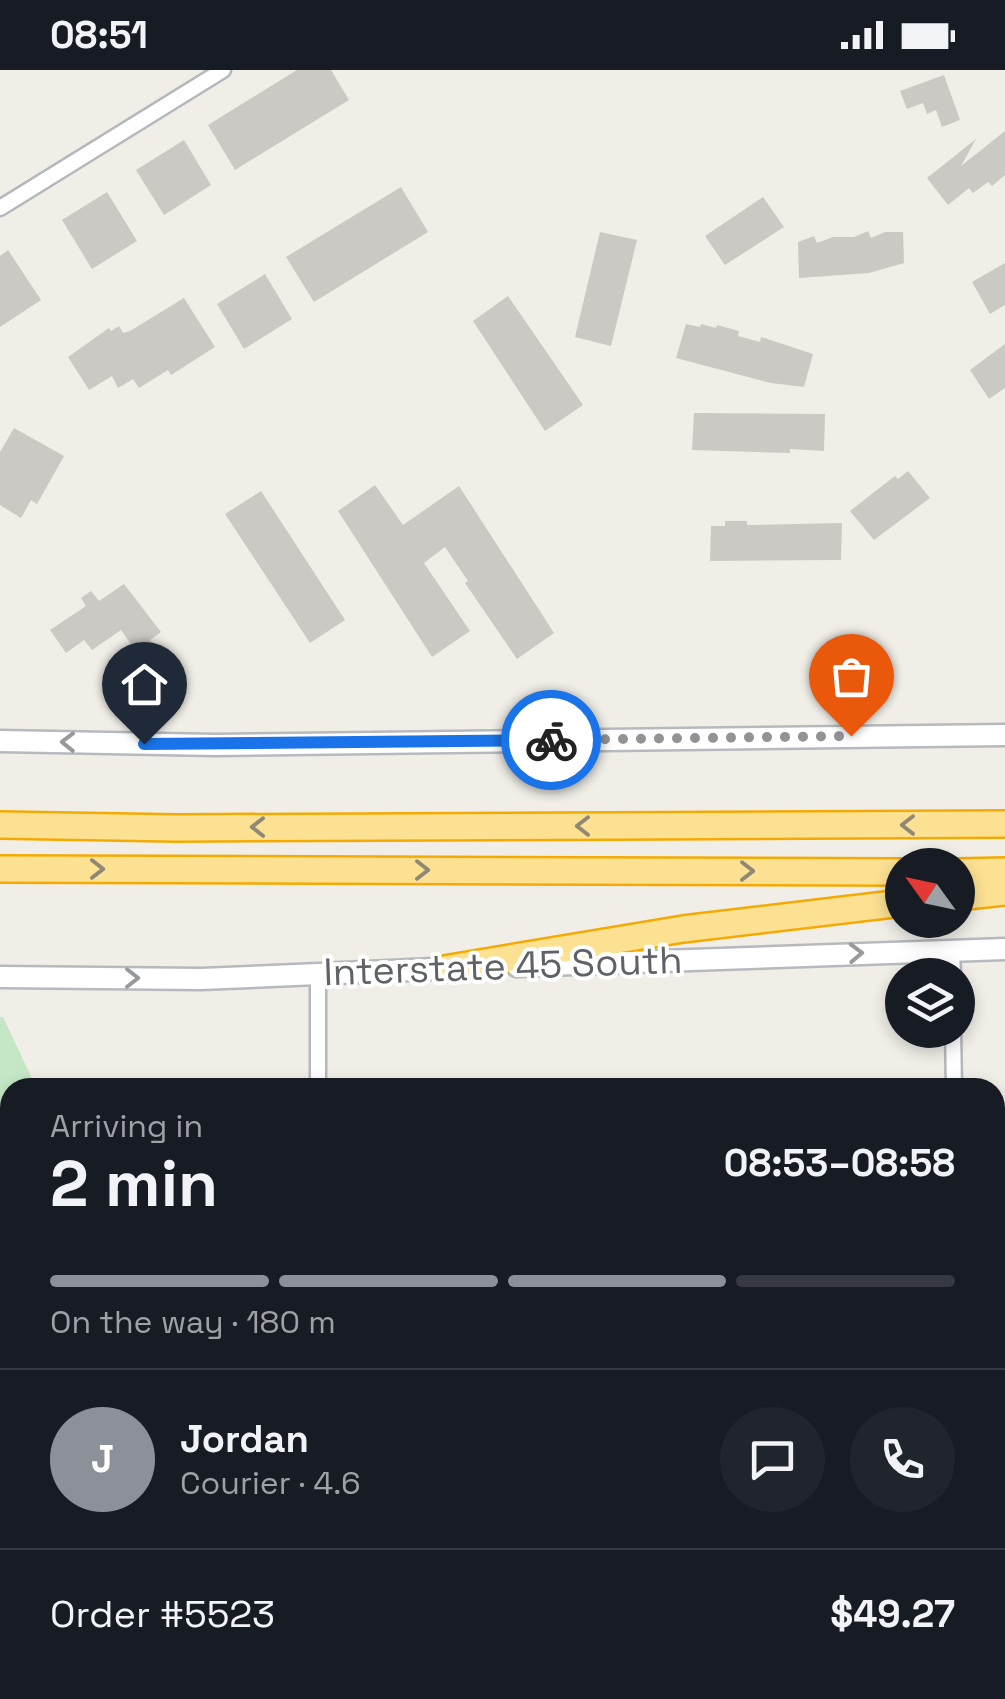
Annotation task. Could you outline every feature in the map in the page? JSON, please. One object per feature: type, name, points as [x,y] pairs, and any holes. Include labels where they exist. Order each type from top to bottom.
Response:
[{"type":"highway","points":[[0,825],[176,828],[1005,824]]},
{"type":"highway","points":[[0,869],[885,872]]},
{"type":"highway","points":[[975,872],[1005,871]]},
{"type":"highway","points":[[975,895],[1005,892]]},
{"type":"highway","points":[[444,969],[683,929],[885,905]]},
{"type":"main road","points":[[0,741],[216,745],[1005,735]]},
{"type":"main road","name":"Interstate 45 South","points":[[0,978],[201,979],[1005,949]]},
{"type":"street","points":[[0,208],[224,70]]},
{"type":"street","points":[[952,950],[952,958]]},
{"type":"street","points":[[318,973],[318,1078]]},
{"type":"street","points":[[953,1048],[954,1078]]},
{"type":"green space","points":[[0,1017],[3,1017],[32,1078],[0,1078]]},
{"type":"building","points":[[297,70],[331,70],[349,100],[235,170],[208,125]]},
{"type":"building","points":[[944,75],[960,120],[942,127],[936,110],[927,114],[923,103],[907,109],[900,91]]},
{"type":"building","points":[[1005,131],[1005,175],[992,186],[988,182],[973,193],[969,188],[948,205],[927,178],[976,139],[961,166]]},
{"type":"building","points":[[184,140],[211,185],[164,215],[136,170]]},
{"type":"building","points":[[401,187],[428,232],[314,302],[286,257]]},
{"type":"building","points":[[107,192],[137,241],[92,269],[62,220]]},
{"type":"building","points":[[763,197],[784,227],[725,265],[705,236]]},
{"type":"building","points":[[868,231],[871,238],[885,232],[903,232],[904,263],[869,273],[799,278],[798,242],[814,236],[817,243]]},
{"type":"building","points":[[600,232],[637,240],[611,346],[575,337]]},
{"type":"building","points":[[8,250],[41,300],[0,327],[0,256]]},
{"type":"building","points":[[1005,263],[1005,305],[990,314],[972,282]]},
{"type":"building","points":[[265,274],[292,319],[244,349],[217,304]]},
{"type":"building","points":[[508,296],[583,405],[545,431],[473,321]]},
{"type":"building","points":[[184,298],[215,347],[171,375],[168,370],[139,388],[133,379],[118,388],[112,376],[89,390],[68,357],[109,328],[111,331],[119,326],[123,333],[130,331]]},
{"type":"building","points":[[686,324],[716,328],[717,325],[739,331],[738,336],[760,342],[761,337],[813,354],[804,387],[771,383],[676,358]]},
{"type":"building","points":[[1005,344],[1005,388],[989,399],[970,370]]},
{"type":"building","points":[[694,413],[825,414],[824,451],[692,450]]},
{"type":"building","points":[[14,428],[64,456],[37,504],[31,500],[21,518],[0,505],[0,452]]},
{"type":"building","points":[[908,471],[930,498],[874,540],[850,511],[895,476],[898,479]]},
{"type":"building","points":[[375,485],[403,525],[459,486],[554,633],[517,659],[445,547],[424,563],[470,631],[432,657],[338,511]]},
{"type":"building","points":[[261,491],[345,620],[310,643],[225,514]]},
{"type":"building","points":[[725,521],[747,521],[747,525],[842,523],[841,560],[710,561],[711,526],[725,526]]},
{"type":"building","points":[[124,584],[161,632],[150,640],[159,653],[144,663],[121,630],[92,650],[84,640],[66,653],[50,630],[86,606],[81,598],[91,591],[99,601]]},
{"type":"way so far","points":[[551,740],[851,736]]},
{"type":"route","points":[[144,744],[551,740]]}]
